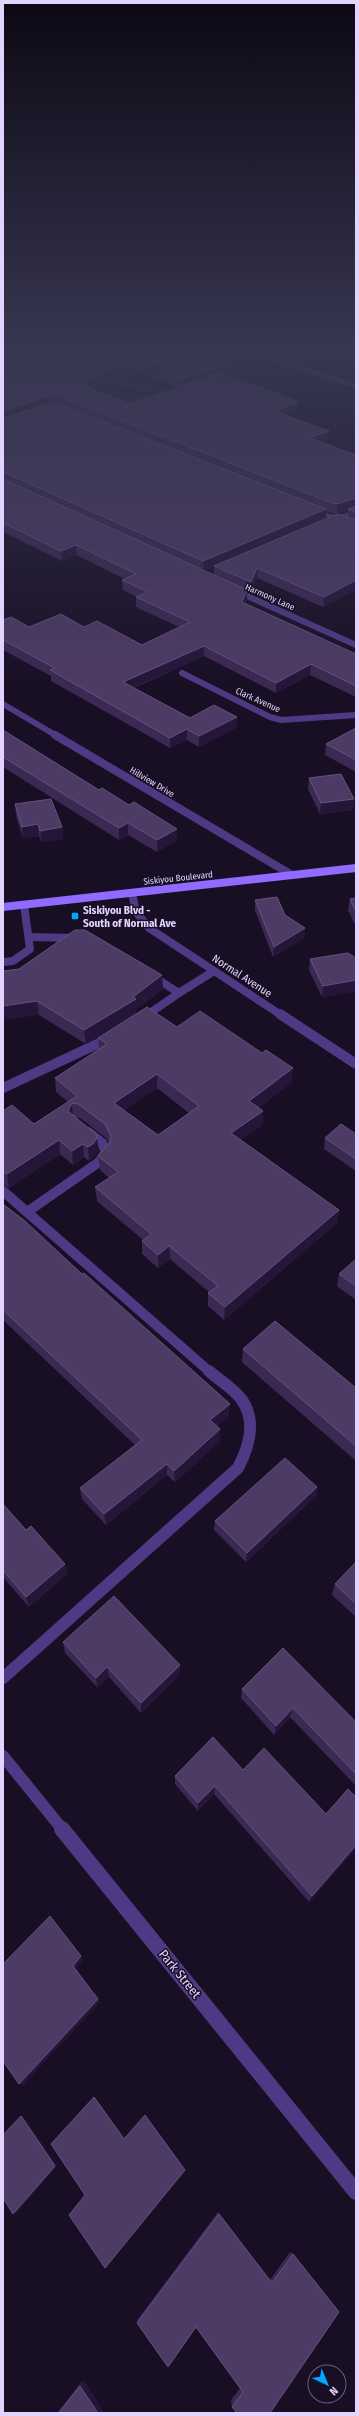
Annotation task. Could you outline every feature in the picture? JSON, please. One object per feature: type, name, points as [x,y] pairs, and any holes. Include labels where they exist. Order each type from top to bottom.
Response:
[{"type":"main road","name":"Siskiyou Boulevard","points":[[3,907],[356,868]]},
{"type":"street","points":[[307,508],[356,527]]},
{"type":"street","points":[[329,522],[356,511]]},
{"type":"street","name":"Harmony Lane","points":[[230,589],[356,645]]},
{"type":"street","name":"Clark Avenue","points":[[182,673],[276,718],[293,720],[356,715]]},
{"type":"street","name":"Hillview Drive","points":[[3,704],[292,875]]},
{"type":"street","name":"Normal Avenue","points":[[132,893],[136,912],[142,922],[356,1064]]},
{"type":"street","points":[[3,962],[13,961],[30,949],[24,905]]},
{"type":"street","points":[[28,937],[89,939]]},
{"type":"street","points":[[141,968],[179,993]]},
{"type":"street","points":[[134,1023],[214,970]]},
{"type":"street","points":[[3,1088],[96,1046],[115,1034]]},
{"type":"street","points":[[27,1212],[99,1162],[106,1152],[102,1143],[81,1127]]},
{"type":"street","points":[[3,1191],[242,1400],[250,1419],[251,1444],[238,1468],[3,1678]]},
{"type":"street","name":"Park Street","points":[[3,1756],[356,2192]]},
{"type":"building","points":[[3,461],[203,461],[326,509],[203,561],[3,472]]},
{"type":"building","points":[[224,461],[356,461],[356,498],[337,504]]},
{"type":"building","points":[[3,479],[247,590],[242,602],[356,654],[356,686],[311,664],[276,683],[204,646],[123,682],[190,718],[214,705],[237,717],[199,736],[187,729],[170,738],[50,670],[55,668],[3,640],[3,620],[11,617],[29,627],[61,614],[84,627],[97,621],[142,645],[190,622],[136,597],[148,592],[122,580],[136,574],[76,545],[61,551],[3,523]]},
{"type":"building","points":[[356,506],[356,512],[348,509]]},
{"type":"building","points":[[337,514],[356,520],[356,580],[324,597],[257,568],[251,582],[214,566]]},
{"type":"building","points":[[356,728],[356,760],[326,744]]},
{"type":"building","points":[[3,730],[99,790],[102,788],[129,805],[134,802],[177,829],[157,840],[128,823],[119,828],[3,757]]},
{"type":"building","points":[[341,774],[354,799],[321,803],[309,778]]},
{"type":"building","points":[[51,799],[62,827],[40,831],[38,824],[22,827],[15,804]]},
{"type":"building","points":[[277,897],[285,915],[305,928],[274,947],[255,900]]},
{"type":"building","points":[[356,898],[356,912],[350,899]]},
{"type":"building","points":[[75,930],[85,930],[162,975],[133,997],[136,999],[84,1030],[37,1001],[3,1006],[3,971],[19,969]]},
{"type":"building","points":[[348,953],[356,958],[356,980],[323,986],[310,959]]},
{"type":"building","points":[[147,1007],[177,1027],[200,1011],[262,1053],[266,1050],[293,1068],[249,1101],[263,1111],[231,1133],[339,1210],[225,1307],[208,1293],[218,1286],[169,1246],[158,1255],[142,1241],[151,1234],[95,1187],[118,1172],[98,1156],[110,1142],[111,1136],[105,1124],[78,1104],[72,1103],[68,1111],[96,1134],[97,1138],[93,1144],[88,1147],[83,1144],[72,1151],[59,1140],[7,1174],[3,1172],[3,1111],[12,1105],[34,1124],[77,1096],[55,1078],[107,1044],[98,1038]],"holes":[[[157,1074],[199,1106],[158,1135],[114,1103]]]},
{"type":"building","points":[[341,1124],[356,1134],[356,1159],[325,1138]]},
{"type":"building","points":[[3,1204],[25,1221],[82,1274],[84,1273],[230,1404],[210,1420],[220,1429],[174,1471],[167,1464],[104,1514],[80,1488],[142,1440],[3,1310]]},
{"type":"building","points":[[356,1259],[356,1286],[339,1274]]},
{"type":"building","points":[[275,1321],[356,1388],[356,1446],[243,1349]]},
{"type":"building","points":[[285,1458],[317,1487],[247,1553],[215,1521]]},
{"type":"building","points":[[3,1504],[26,1530],[31,1526],[65,1564],[26,1597],[3,1570]]},
{"type":"building","points":[[356,1562],[356,1604],[335,1584]]},
{"type":"building","points":[[114,1596],[180,1665],[141,1703],[107,1667],[96,1678],[63,1642]]},
{"type":"building","points":[[283,1648],[356,1722],[356,1774],[293,1708],[276,1726],[242,1689]]},
{"type":"building","points":[[213,1737],[243,1770],[264,1748],[326,1814],[348,1789],[356,1797],[356,1845],[312,1896],[215,1786],[198,1803],[175,1776]]},
{"type":"building","points":[[50,1916],[81,1956],[73,1966],[98,1999],[19,2084],[3,2061],[3,1961],[4,1963]]},
{"type":"building","points":[[94,2097],[124,2139],[145,2115],[185,2170],[105,2268],[69,2215],[85,2195],[51,2144]]},
{"type":"building","points":[[21,2116],[55,2166],[13,2214],[3,2198],[3,2135]]},
{"type":"building","points":[[219,2214],[272,2283],[293,2254],[339,2312],[270,2413],[237,2413],[232,2407],[243,2392],[196,2327],[168,2367],[137,2323]]},
{"type":"building","points":[[80,2386],[98,2413],[59,2413]]},
{"type":"place","name":"Siskiyou Blvd - South of Normal Ave","points":[[75,916]]}]
